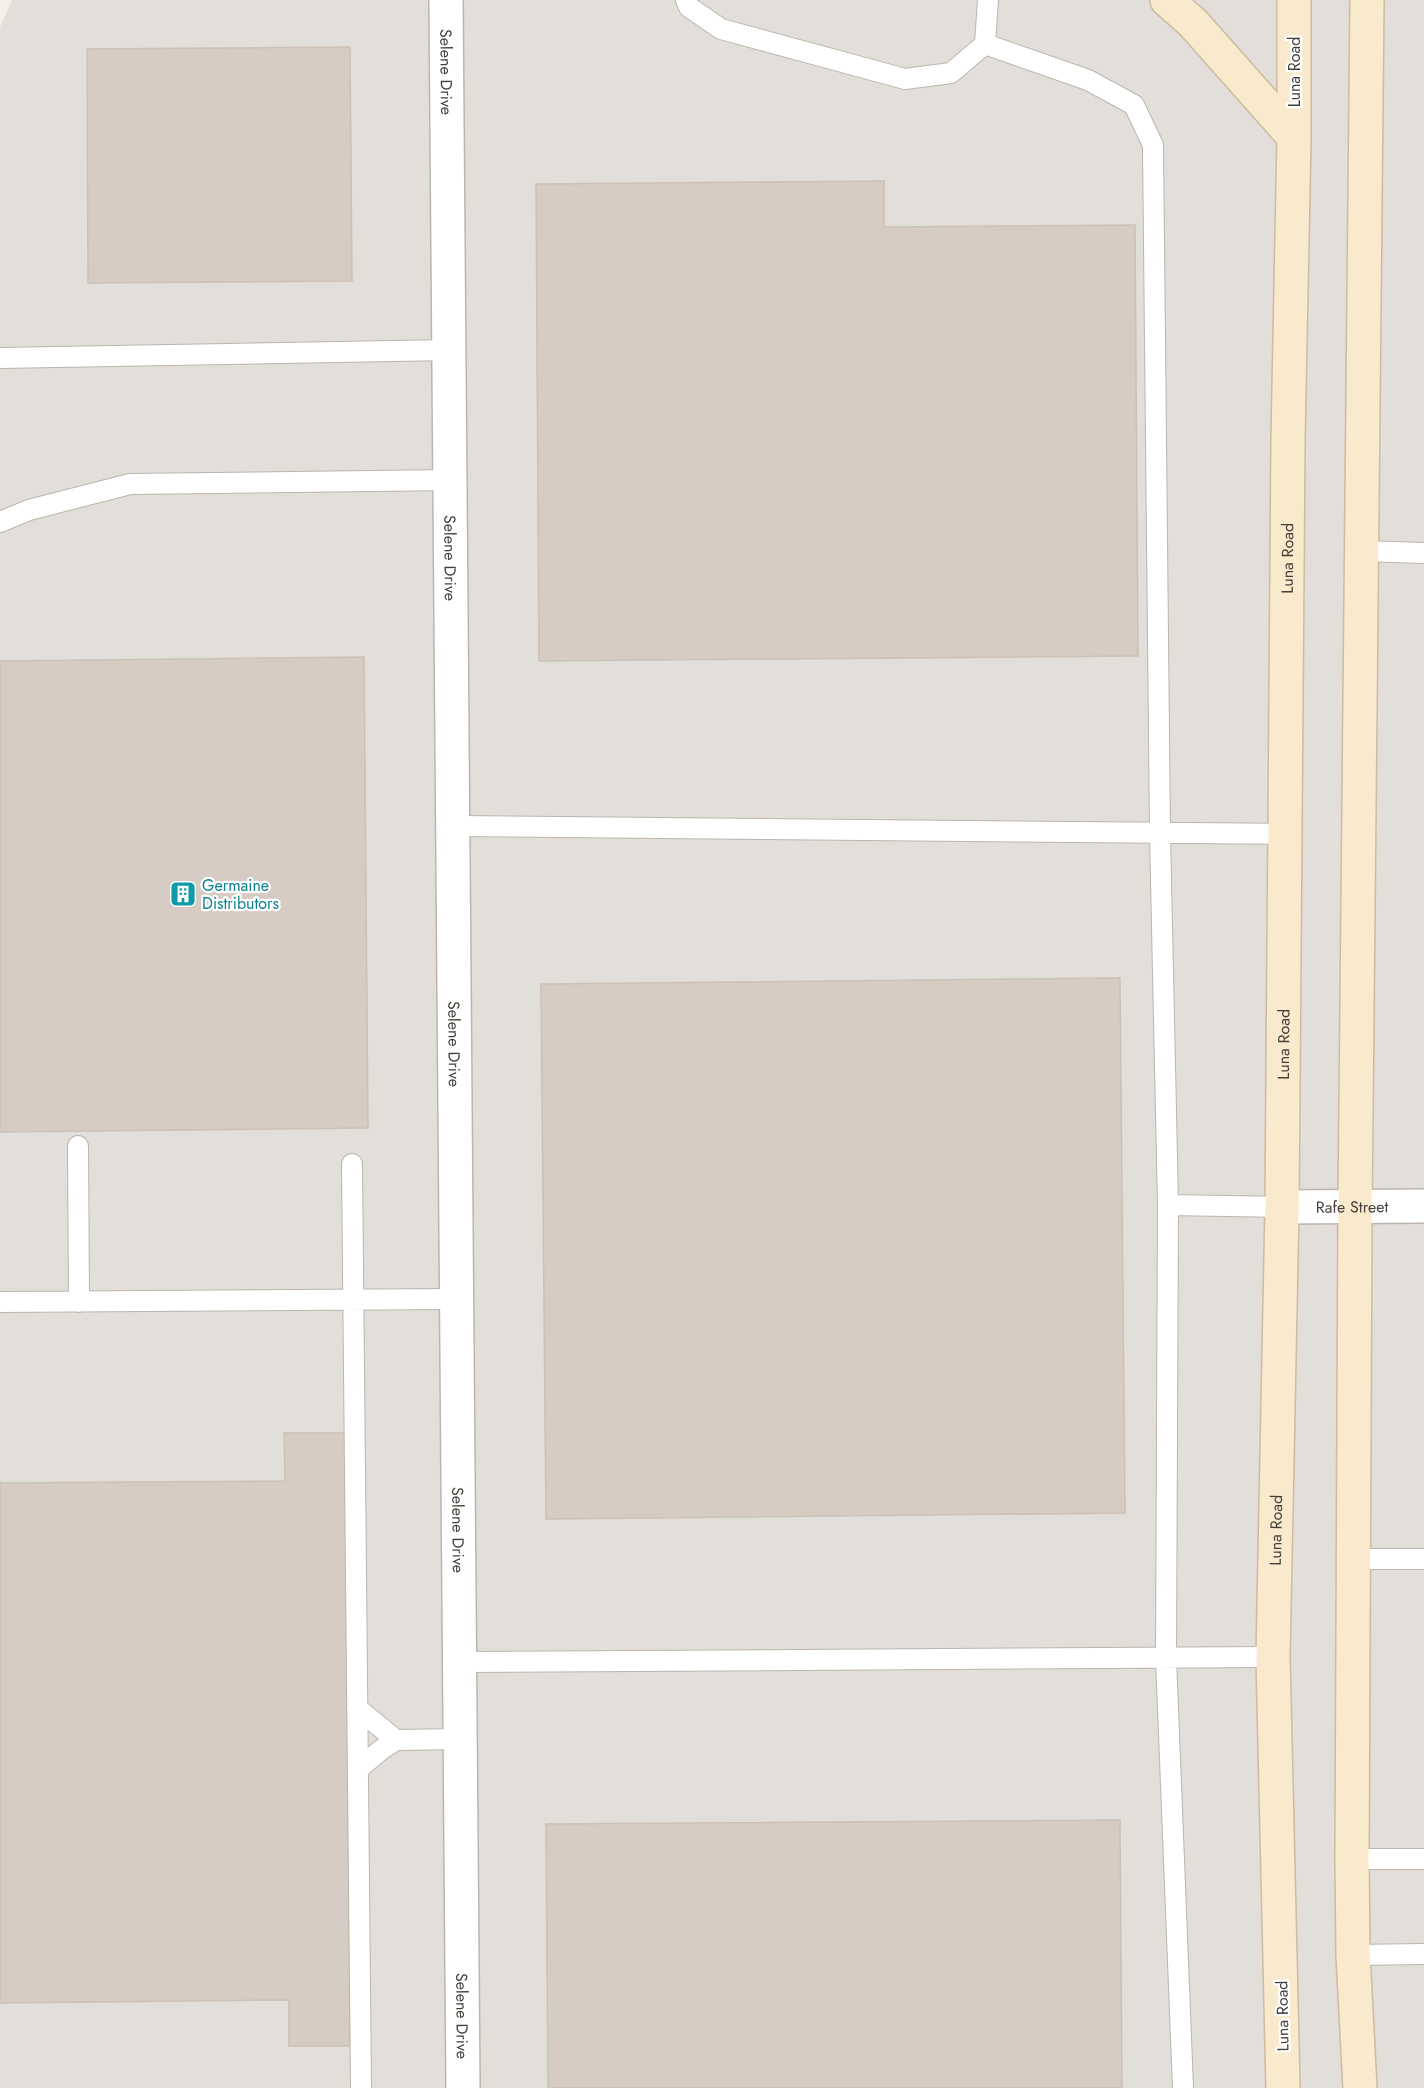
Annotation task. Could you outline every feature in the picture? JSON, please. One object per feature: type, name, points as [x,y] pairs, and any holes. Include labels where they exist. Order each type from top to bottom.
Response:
[{"type":"main road","points":[[1167,0],[1193,23],[1294,137]]},
{"type":"main road","name":"Luna Road","points":[[1283,2088],[1273,1657],[1286,834],[1294,0]]},
{"type":"main road","points":[[1360,2088],[1353,1955],[1353,1559],[1367,0]]},
{"type":"street","name":"Selene Drive","points":[[446,0],[462,1739],[463,2088]]},
{"type":"street","name":"Rafe Street","points":[[1281,1207],[1424,1206]]},
{"type":"lane","points":[[686,0],[689,7],[721,29],[905,79],[951,73],[985,44],[988,0]]},
{"type":"lane","points":[[985,44],[1088,80],[1134,105],[1153,145],[1160,833],[1168,1204],[1166,1658],[1183,2088]]},
{"type":"lane","points":[[0,358],[449,350]]},
{"type":"lane","points":[[0,522],[29,510],[130,483],[451,480]]},
{"type":"lane","points":[[1362,551],[1424,553]]},
{"type":"lane","points":[[454,826],[1286,834]]},
{"type":"lane","points":[[78,1146],[79,1302]]},
{"type":"lane","points":[[352,1164],[361,2088]]},
{"type":"lane","points":[[1168,1204],[1281,1207]]},
{"type":"lane","points":[[0,1302],[458,1299]]},
{"type":"lane","points":[[1353,1559],[1424,1559]]},
{"type":"lane","points":[[461,1662],[1273,1657]]},
{"type":"lane","points":[[357,1708],[396,1740]]},
{"type":"lane","points":[[358,1769],[396,1740],[462,1739]]},
{"type":"lane","points":[[1352,1859],[1424,1859]]},
{"type":"lane","points":[[1353,1955],[1424,1954]]},
{"type":"shaded area","points":[[12,0],[1424,0],[1424,2088],[0,2088],[0,27]]},
{"type":"building","points":[[350,47],[352,281],[88,283],[87,49]]},
{"type":"building","points":[[884,181],[884,227],[1135,225],[1138,656],[539,661],[536,184]]},
{"type":"building","name":"Germaine Distributors","points":[[364,657],[368,1128],[0,1132],[0,661]]},
{"type":"building","points":[[1120,978],[1125,1513],[546,1519],[541,984]]},
{"type":"building","points":[[284,1433],[345,1433],[350,2046],[289,2046],[289,2000],[0,2003],[0,1483],[285,1481]]},
{"type":"building","points":[[1120,1820],[1122,2088],[548,2088],[546,1824]]},
{"type":"place","name":"Germaine Distributors","points":[[183,894]]}]
